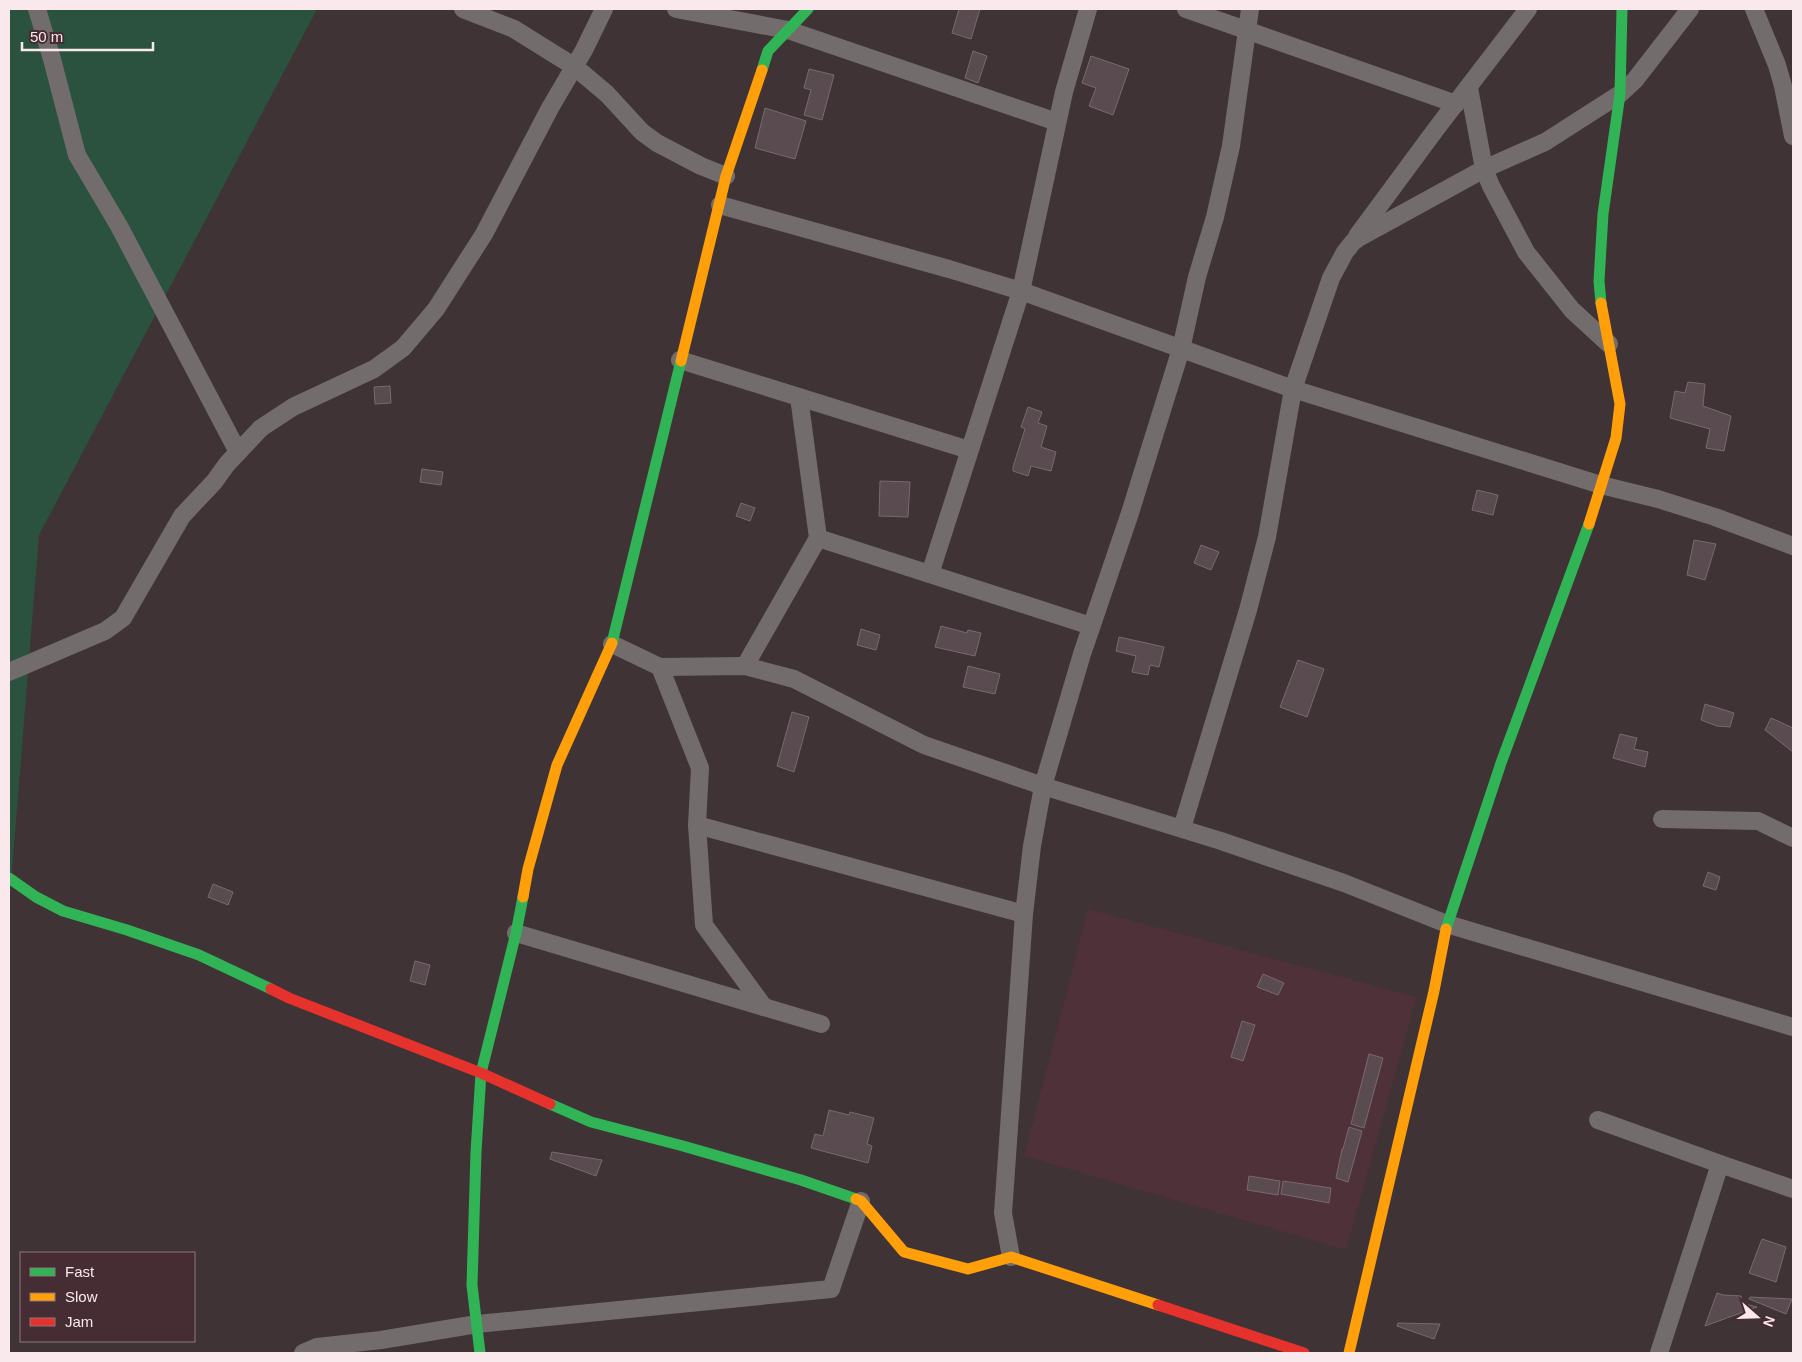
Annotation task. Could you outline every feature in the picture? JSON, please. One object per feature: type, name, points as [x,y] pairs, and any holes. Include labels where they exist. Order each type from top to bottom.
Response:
[{"type":"street","points":[[37,9],[77,155],[119,226],[238,452]]},
{"type":"street","points":[[463,9],[514,30],[575,66],[607,94],[642,132],[657,143],[701,166],[726,176]]},
{"type":"street","points":[[9,672],[104,631],[123,618],[182,516],[261,428],[293,408],[374,369],[403,348],[436,309],[475,250],[550,108],[584,50],[604,9]]},
{"type":"street","points":[[676,9],[788,30],[1057,122]]},
{"type":"street","points":[[480,1353],[472,1285],[476,1152],[481,1073],[516,933],[528,869],[557,765],[612,644],[726,176],[768,51],[808,9]]},
{"type":"street","points":[[930,574],[1021,291],[1064,92],[1088,9]]},
{"type":"street","points":[[1186,9],[1456,104]]},
{"type":"street","points":[[1011,1257],[1003,1213],[1024,914],[1032,846],[1044,786],[1082,654],[1130,513],[1181,348],[1197,277],[1215,217],[1231,146],[1250,9]]},
{"type":"street","points":[[1182,828],[1248,610],[1267,537],[1293,389],[1331,278],[1344,252],[1528,9]]},
{"type":"street","points":[[1350,1353],[1434,991],[1447,924],[1501,763],[1585,538],[1616,438],[1620,404],[1601,306],[1599,266],[1608,170],[1620,94],[1622,9]]},
{"type":"street","points":[[1353,242],[1484,169],[1545,142],[1620,94],[1635,80],[1690,9]]},
{"type":"street","points":[[1754,9],[1783,86],[1793,136]]},
{"type":"street","points":[[1469,88],[1484,169],[1526,252],[1572,310],[1609,344]]},
{"type":"street","points":[[720,205],[1021,291],[1293,389],[1601,485],[1658,499],[1715,517],[1793,546]]},
{"type":"street","points":[[680,360],[970,450]]},
{"type":"street","points":[[745,666],[818,538],[798,397]]},
{"type":"street","points":[[818,538],[1091,626]]},
{"type":"street","points":[[612,644],[660,667],[745,666],[794,679],[924,745],[1044,786],[1182,828],[1344,883],[1447,924],[1793,1027]]},
{"type":"street","points":[[660,667],[700,768],[697,825],[704,925],[764,1007]]},
{"type":"street","points":[[1662,819],[1758,821],[1793,838]]},
{"type":"street","points":[[697,825],[1024,914]]},
{"type":"street","points":[[9,878],[36,897],[63,911],[127,930],[199,955],[289,998],[481,1073],[591,1122],[801,1180],[861,1201],[904,1252],[968,1269],[1011,1257],[1304,1353]]},
{"type":"street","points":[[516,933],[821,1024]]},
{"type":"street","points":[[1598,1120],[1793,1189]]},
{"type":"street","points":[[1658,1353],[1720,1164]]},
{"type":"street","points":[[303,1353],[317,1347],[381,1340],[477,1324],[832,1289],[861,1201]]},
{"type":"shaded area","points":[[1088,909],[1417,997],[1346,1250],[1024,1156]]},
{"type":"green space","points":[[9,9],[317,9],[39,535],[9,908]]},
{"type":"building","points":[[959,9],[980,9],[971,39],[952,33]]},
{"type":"building","points":[[973,51],[987,56],[978,83],[965,78]]},
{"type":"building","points":[[1091,56],[1129,69],[1113,115],[1089,106],[1096,88],[1082,83]]},
{"type":"building","points":[[809,69],[834,75],[822,120],[804,115],[811,90],[804,88]]},
{"type":"building","points":[[765,108],[806,121],[795,159],[755,148]]},
{"type":"building","points":[[1688,382],[1705,384],[1703,406],[1731,416],[1724,451],[1706,448],[1710,429],[1670,418],[1675,391],[1685,393]]},
{"type":"building","points":[[390,386],[391,403],[375,404],[374,387]]},
{"type":"building","points":[[1028,407],[1042,412],[1038,423],[1047,426],[1041,447],[1056,452],[1051,471],[1031,466],[1028,476],[1013,471],[1013,467],[1025,429],[1021,427]]},
{"type":"building","points":[[422,469],[443,472],[441,485],[420,482]]},
{"type":"building","points":[[880,481],[910,482],[908,517],[879,516]]},
{"type":"building","points":[[1477,490],[1498,495],[1493,515],[1472,510]]},
{"type":"building","points":[[741,503],[755,508],[750,521],[736,516]]},
{"type":"building","points":[[1694,540],[1716,544],[1705,580],[1687,575]]},
{"type":"building","points":[[1201,545],[1219,552],[1211,570],[1194,563]]},
{"type":"building","points":[[941,626],[967,633],[968,630],[981,633],[975,656],[935,647]]},
{"type":"building","points":[[861,629],[880,635],[876,650],[857,645]]},
{"type":"building","points":[[1119,637],[1164,647],[1159,667],[1150,665],[1148,675],[1132,672],[1136,656],[1116,651]]},
{"type":"building","points":[[1298,660],[1324,669],[1307,717],[1280,707]]},
{"type":"building","points":[[968,666],[1000,674],[995,694],[963,687]]},
{"type":"building","points":[[1705,704],[1734,713],[1730,727],[1717,726],[1701,720]]},
{"type":"building","points":[[792,712],[809,717],[794,772],[777,766]]},
{"type":"building","points":[[1771,718],[1793,728],[1793,752],[1765,730]]},
{"type":"building","points":[[1620,734],[1637,738],[1634,749],[1648,752],[1645,767],[1613,758]]},
{"type":"building","points":[[1708,872],[1720,877],[1716,890],[1703,886]]},
{"type":"building","points":[[213,884],[233,892],[228,905],[208,897]]},
{"type":"building","points":[[415,961],[430,965],[425,985],[410,981]]},
{"type":"building","points":[[1263,974],[1284,983],[1278,995],[1257,987]]},
{"type":"building","points":[[1242,1021],[1255,1025],[1243,1061],[1231,1057]]},
{"type":"building","points":[[1369,1054],[1383,1058],[1364,1128],[1351,1124]]},
{"type":"building","points":[[829,1110],[849,1115],[850,1112],[874,1118],[867,1144],[872,1146],[868,1163],[811,1148],[815,1134],[823,1136]]},
{"type":"building","points":[[1349,1127],[1362,1131],[1348,1182],[1336,1178]]},
{"type":"building","points":[[552,1152],[602,1160],[596,1176],[550,1159]]},
{"type":"building","points":[[1249,1176],[1280,1181],[1278,1195],[1247,1190]]},
{"type":"building","points":[[1283,1181],[1331,1188],[1329,1203],[1281,1194]]},
{"type":"building","points":[[1762,1239],[1786,1247],[1776,1282],[1749,1273]]},
{"type":"building","points":[[1717,1293],[1741,1296],[1741,1303],[1757,1307],[1705,1326]]},
{"type":"building","points":[[1750,1297],[1792,1299],[1786,1314],[1749,1299]]},
{"type":"building","points":[[1398,1323],[1440,1324],[1434,1339],[1397,1326]]},
{"type":"traffic: fast","points":[[762,70],[768,51],[808,9]]},
{"type":"traffic: fast","points":[[1601,303],[1599,281],[1603,214],[1620,94],[1622,9]]},
{"type":"traffic: fast","points":[[612,643],[681,361]]},
{"type":"traffic: fast","points":[[1446,929],[1501,763],[1589,524]]},
{"type":"traffic: fast","points":[[9,878],[36,897],[63,911],[127,930],[199,955],[271,989]]},
{"type":"traffic: fast","points":[[480,1353],[472,1285],[476,1152],[481,1073],[516,933],[523,897]]},
{"type":"traffic: fast","points":[[550,1104],[591,1122],[801,1180],[856,1199]]},
{"type":"traffic: slow","points":[[681,361],[726,176],[762,70]]},
{"type":"traffic: slow","points":[[1589,524],[1616,438],[1620,404],[1601,303]]},
{"type":"traffic: slow","points":[[523,897],[528,869],[557,765],[612,643]]},
{"type":"traffic: slow","points":[[1349,1353],[1434,991],[1446,929]]},
{"type":"traffic: slow","points":[[856,1199],[861,1201],[904,1252],[968,1269],[1011,1257],[1158,1305]]},
{"type":"traffic: jam","points":[[271,989],[289,998],[481,1073],[550,1104]]},
{"type":"traffic: jam","points":[[1158,1305],[1304,1353]]}]
